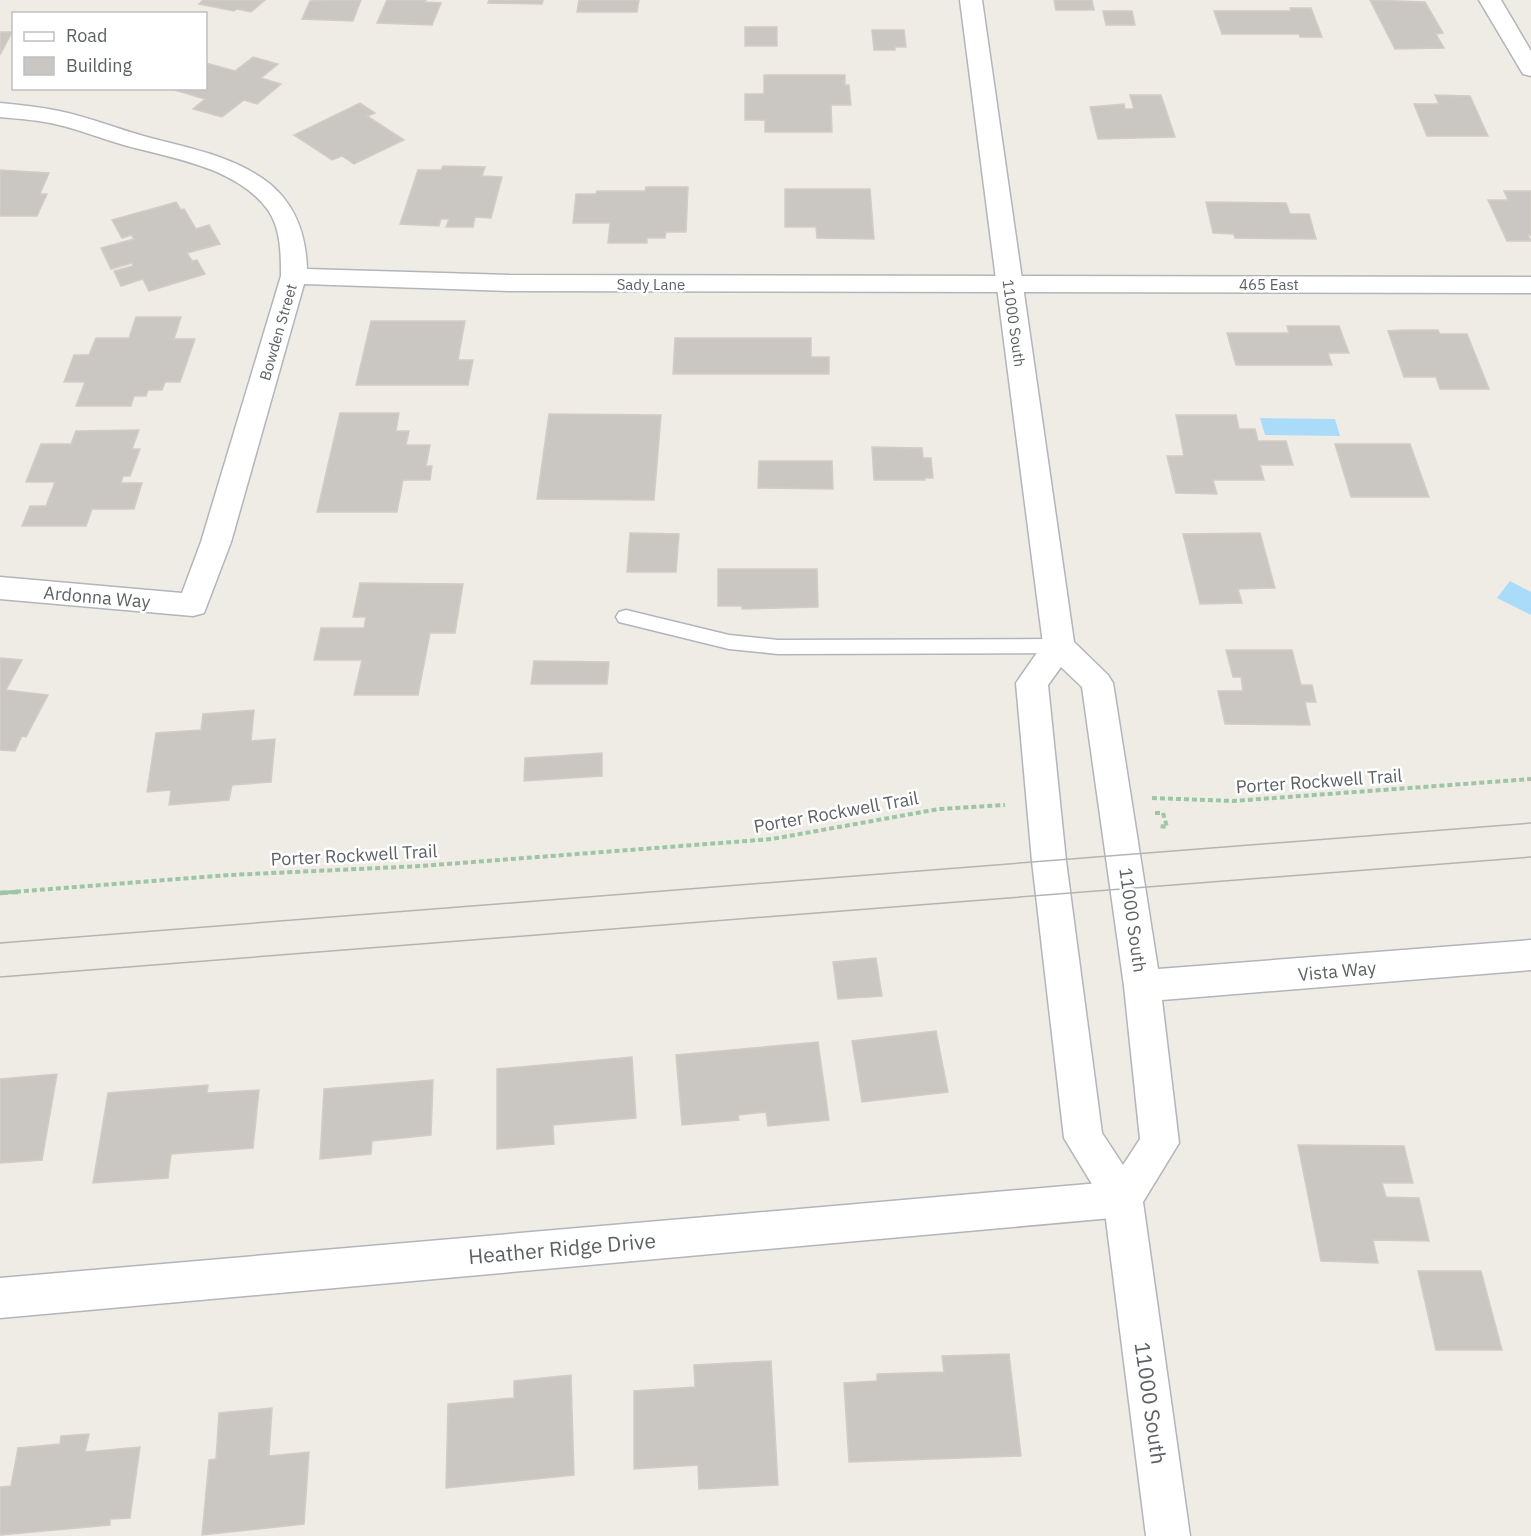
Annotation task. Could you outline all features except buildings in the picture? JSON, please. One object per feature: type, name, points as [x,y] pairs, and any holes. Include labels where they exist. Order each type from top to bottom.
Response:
[{"type":"street","name":"11000 South","points":[[970,0],[1059,646],[1097,683],[1143,987],[1160,1143],[1123,1199]]},
{"type":"street","points":[[1490,0],[1531,69]]},
{"type":"street","name":"Bowden Street","points":[[0,110],[51,116],[206,162],[256,185],[275,202],[288,223],[294,248],[294,276],[216,542],[193,604]]},
{"type":"street","name":"Sady Lane","points":[[294,276],[510,283],[933,285],[1008,283]]},
{"type":"street","name":"465 East","points":[[1008,283],[1531,285]]},
{"type":"street","name":"Ardonna Way","points":[[0,588],[193,604]]},
{"type":"street","name":"11000 South","points":[[1059,646],[1032,683],[1061,963],[1083,1138],[1123,1199],[1168,1536]]},
{"type":"street","name":"Vista Way","points":[[1143,987],[1531,955]]},
{"type":"street","name":"Heather Ridge Drive","points":[[0,1298],[1123,1199]]},
{"type":"lane","points":[[626,617],[729,642],[778,647],[1059,646]]},
{"type":"path","name":"Porter Rockwell Trail","points":[[1118,826],[1167,827],[1163,813],[1154,813],[1151,798],[1233,801],[1531,779]]},
{"type":"path","name":"Porter Rockwell Trail","points":[[0,893],[229,875],[421,866],[761,840],[807,834],[939,808],[1006,805],[1006,825],[1047,825]]},
{"type":"water","points":[[1260,418],[1335,419],[1340,436],[1265,435]]},
{"type":"water","points":[[1510,581],[1531,592],[1531,615],[1497,598]]},
{"type":"tram line","points":[[0,943],[1531,823]]},
{"type":"tram line","points":[[0,977],[1531,857]]}]
